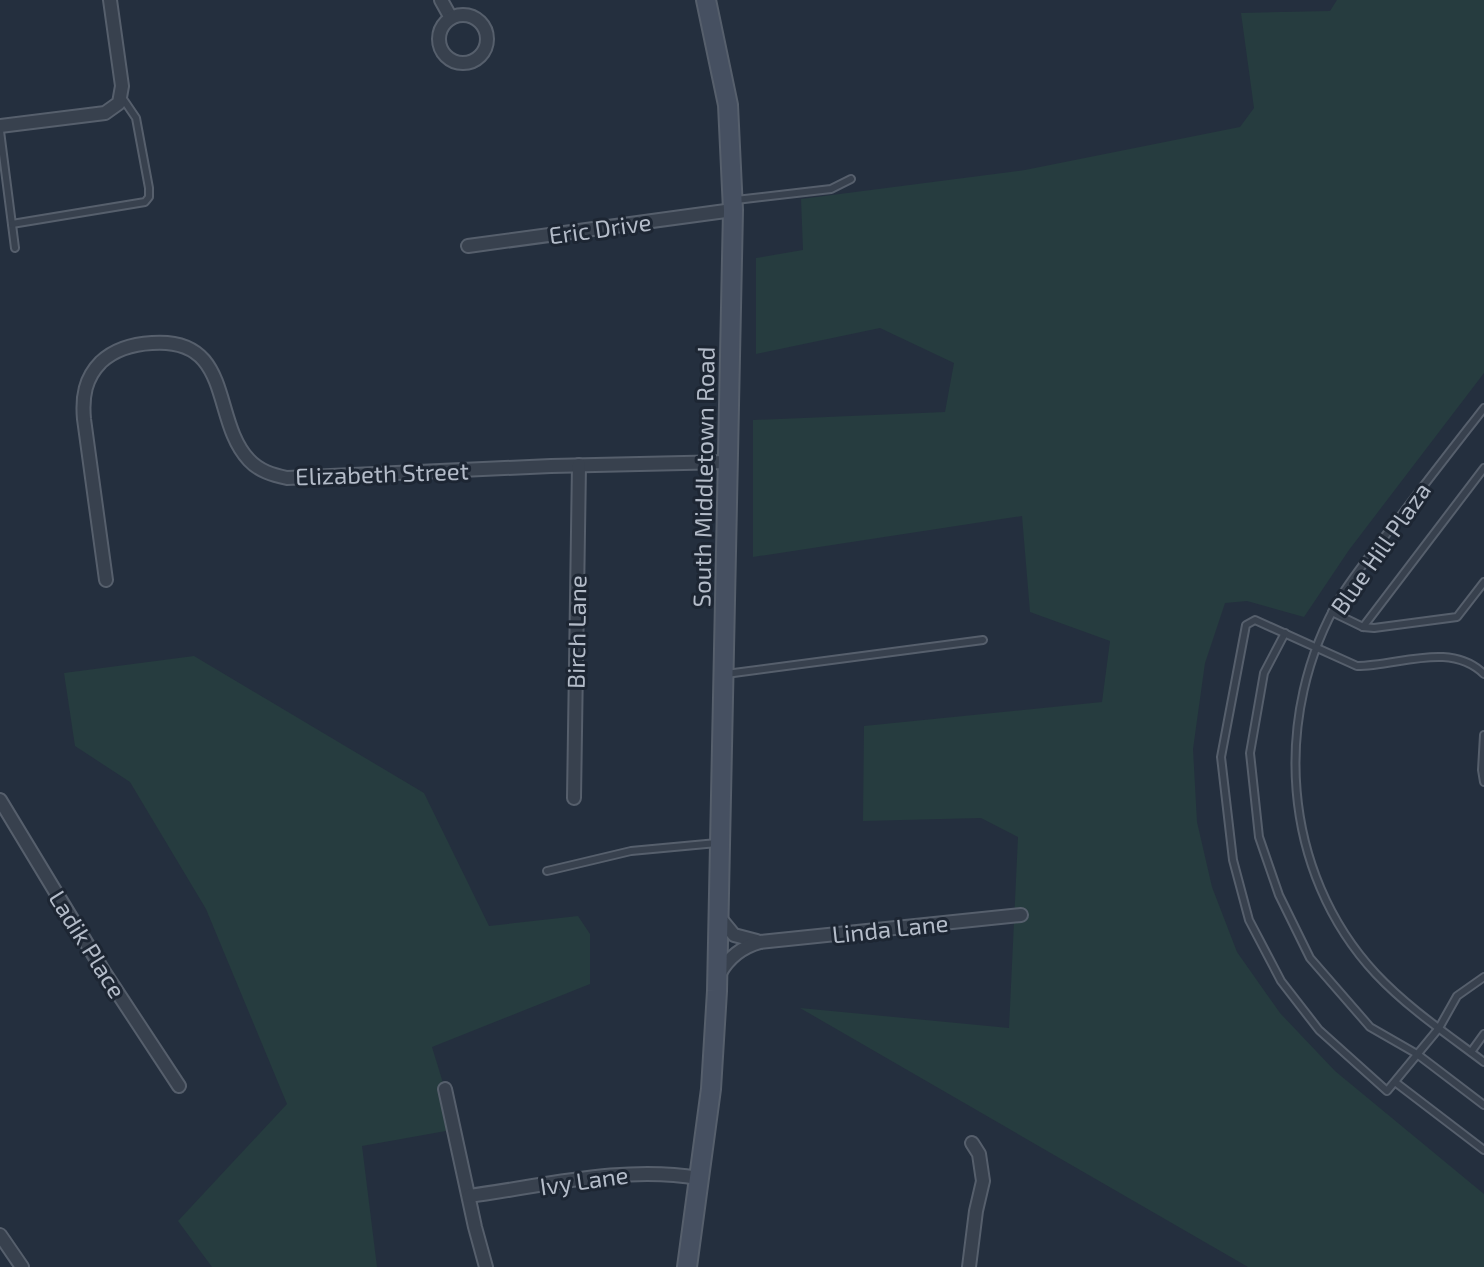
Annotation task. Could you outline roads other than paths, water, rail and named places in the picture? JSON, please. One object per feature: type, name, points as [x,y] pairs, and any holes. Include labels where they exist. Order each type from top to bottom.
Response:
[{"type":"street","points":[[0,128],[105,113],[112,109],[121,96],[122,86],[110,0]]},
{"type":"street","points":[[441,0],[451,18]]},
{"type":"street","name":"South Middletown Road","points":[[687,1267],[711,1089],[717,979],[733,205],[728,105],[706,0]]},
{"type":"street","points":[[470,16],[485,28],[485,50],[474,60],[456,62],[441,49],[439,32],[451,18],[470,16]]},
{"type":"street","name":"Eric Drive","points":[[468,246],[733,205]]},
{"type":"street","name":"Elizabeth Street","points":[[106,580],[84,419],[84,393],[94,370],[103,360],[131,346],[164,342],[179,345],[205,361],[219,385],[241,450],[260,469],[273,475],[303,479],[579,465],[728,462]]},
{"type":"street","name":"Birch Lane","points":[[574,798],[579,465]]},
{"type":"street","name":"Ladik Place","points":[[0,800],[104,972],[179,1086]]},
{"type":"street","points":[[718,914],[734,935],[760,942]]},
{"type":"street","name":"Linda Lane","points":[[717,979],[721,969],[734,955],[760,942],[1021,915]]},
{"type":"street","points":[[445,1089],[486,1267]]},
{"type":"street","points":[[969,1267],[983,1181],[979,1154],[972,1143]]},
{"type":"street","name":"Ivy Lane","points":[[469,1196],[631,1173],[665,1172],[698,1178]]},
{"type":"street","points":[[1,1237],[22,1267]]},
{"type":"lane","points":[[12,224],[145,202],[149,197],[136,118],[121,96]]},
{"type":"lane","points":[[0,128],[15,248]]},
{"type":"lane","points":[[733,205],[831,189],[851,179]]},
{"type":"lane","name":"Blue Hill Plaza","points":[[1484,408],[1362,566],[1332,612],[1316,647],[1300,701],[1294,757],[1297,806],[1308,853],[1329,905],[1360,955],[1393,990],[1484,1062]]},
{"type":"lane","points":[[1363,627],[1484,468]]},
{"type":"lane","points":[[1332,612],[1363,627],[1374,628],[1457,617],[1484,582]]},
{"type":"lane","points":[[1484,674],[1461,658],[1445,656],[1357,666],[1255,620],[1246,625],[1221,757],[1233,860],[1249,920],[1281,981],[1319,1030],[1387,1091],[1439,1028],[1457,996],[1484,977]]},
{"type":"lane","points":[[1285,633],[1264,673],[1250,753],[1259,837],[1279,895],[1310,958],[1370,1027],[1417,1054],[1484,1105]]},
{"type":"lane","points":[[722,674],[983,640]]},
{"type":"lane","points":[[1484,735],[1484,782]]},
{"type":"lane","points":[[547,871],[631,851],[719,843]]},
{"type":"lane","points":[[1471,1052],[1484,1034]]},
{"type":"lane","points":[[1395,1082],[1484,1150]]}]
